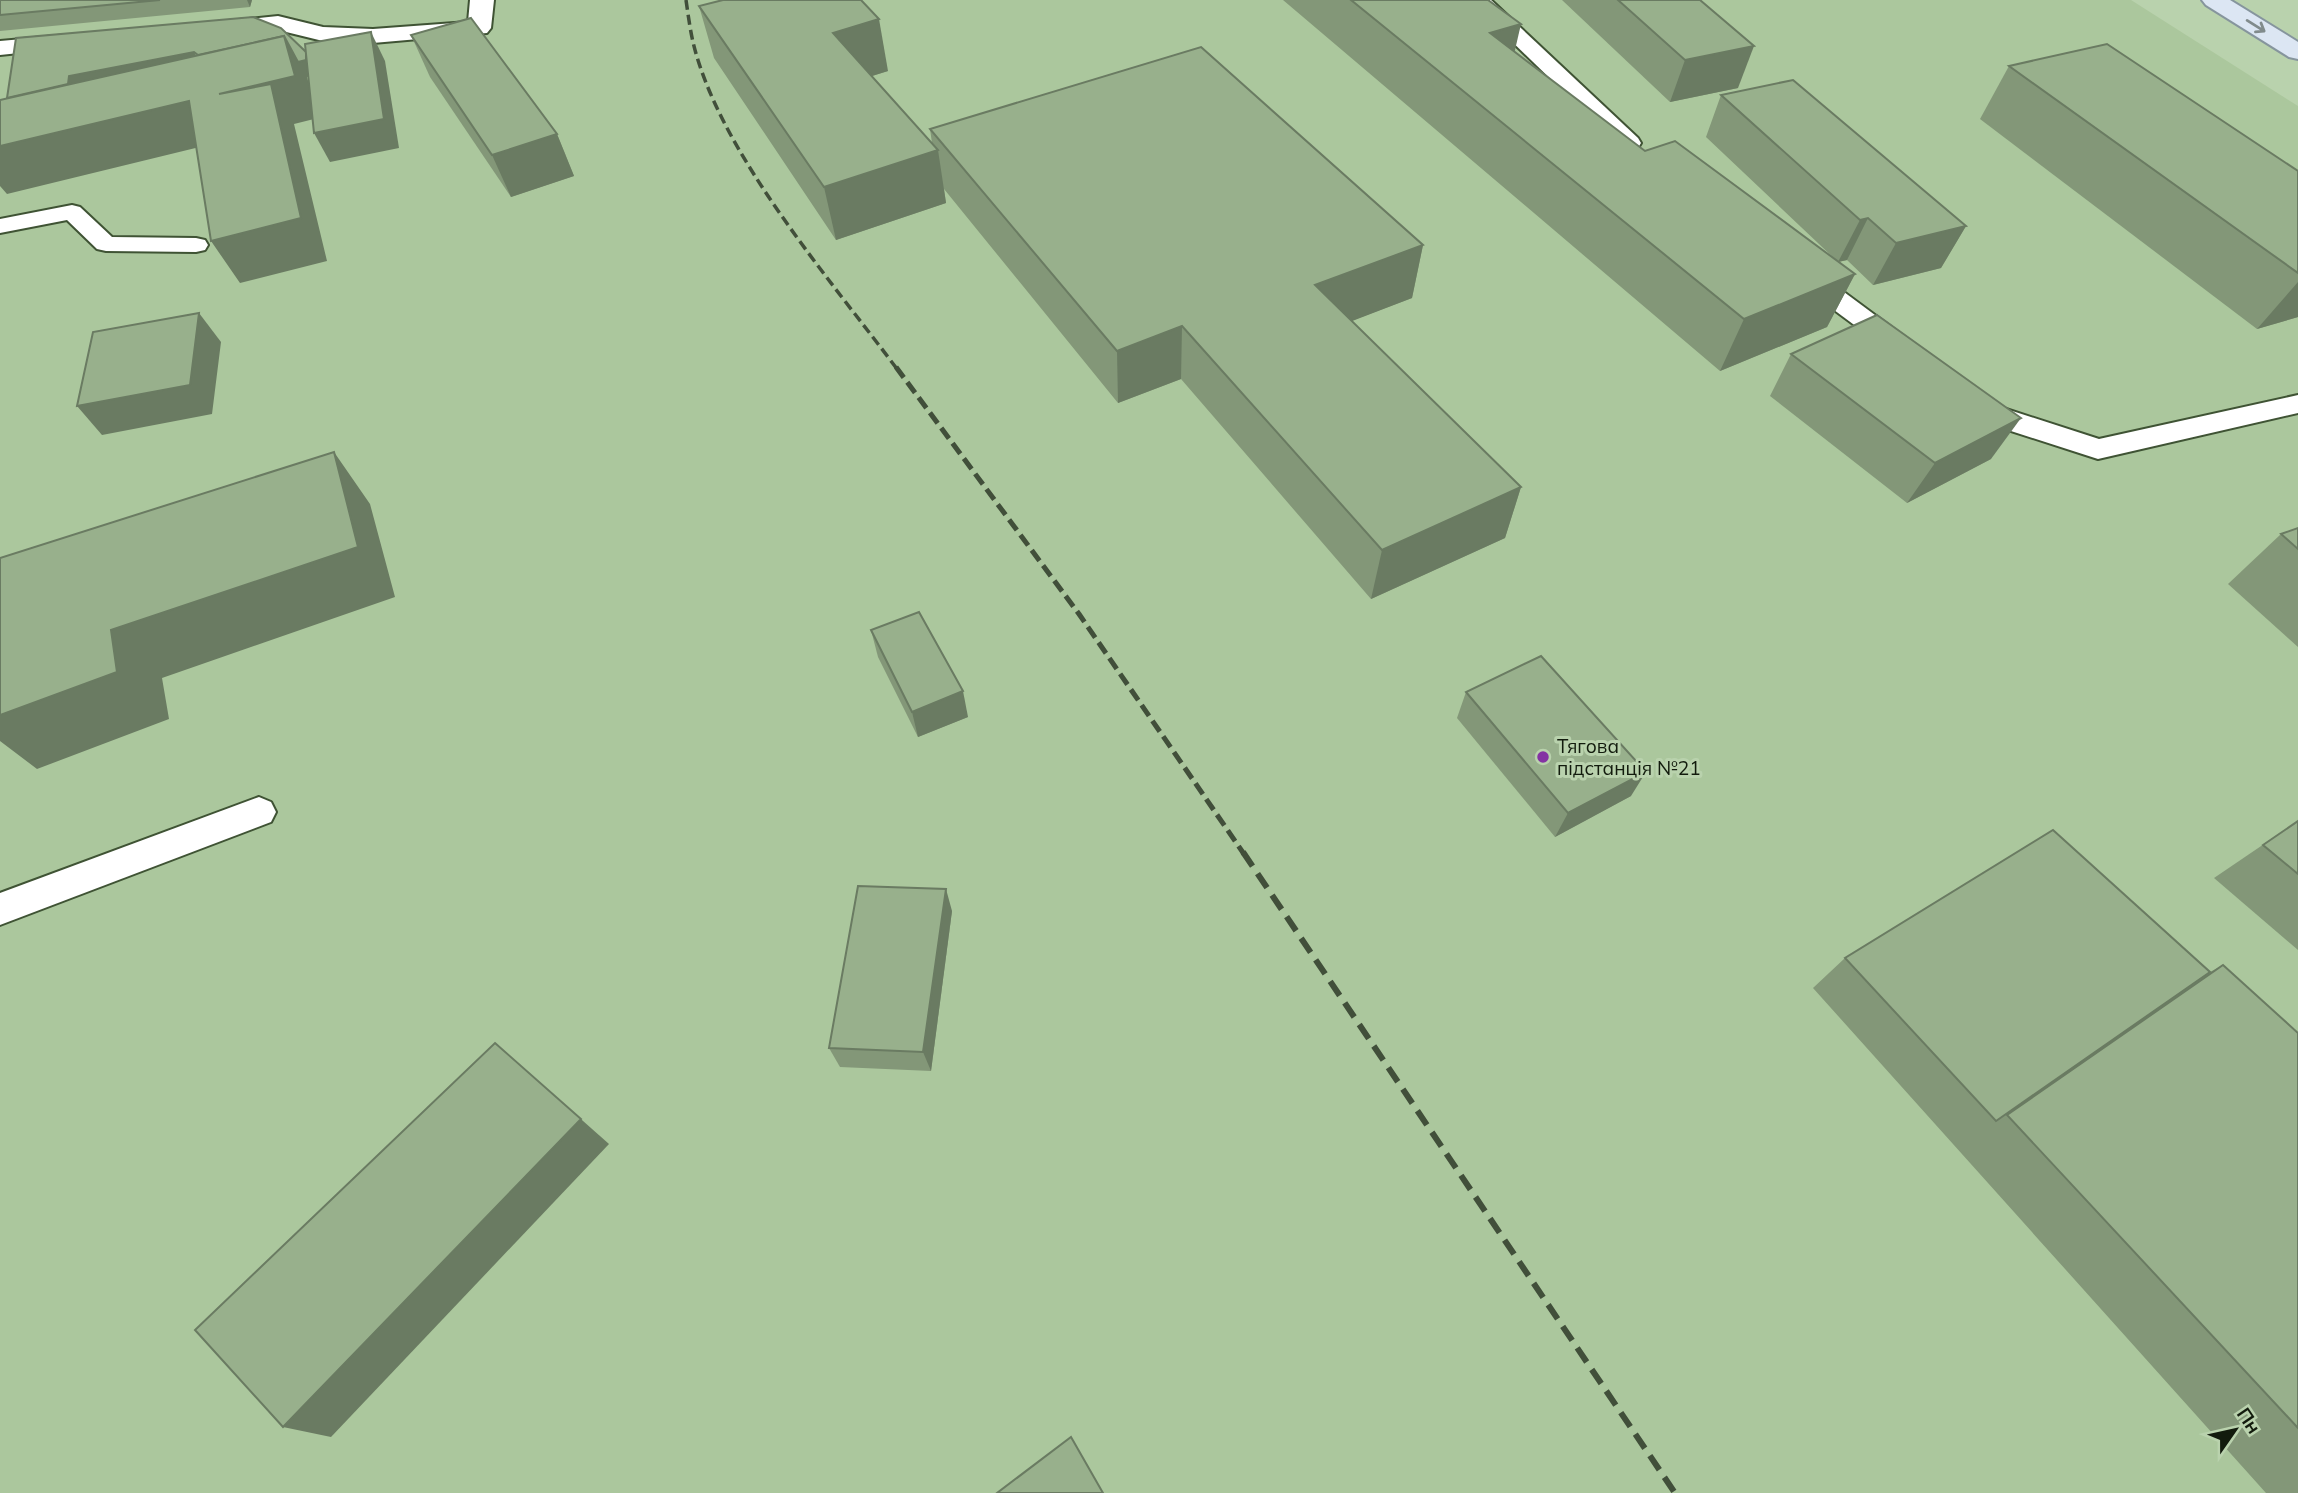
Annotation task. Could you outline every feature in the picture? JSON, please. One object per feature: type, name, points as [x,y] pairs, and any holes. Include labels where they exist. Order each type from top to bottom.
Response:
[{"type":"main road","points":[[2214,0],[2298,52]]},
{"type":"street","points":[[194,31],[278,23],[323,34],[373,36],[480,28],[482,0]]},
{"type":"street","points":[[0,48],[97,39]]},
{"type":"lane","points":[[1479,0],[1616,133],[1649,158]]},
{"type":"lane","points":[[0,226],[72,212],[107,244],[196,246]]},
{"type":"lane","points":[[1781,257],[1924,365]]},
{"type":"lane","points":[[1957,390],[1990,414],[2098,449],[2298,404]]},
{"type":"lane","points":[[0,909],[259,811]]},
{"type":"shaded area","points":[[0,0],[2131,0],[2298,106],[2298,1493],[0,1493]]},
{"type":"building","points":[[0,0],[160,0],[0,15]]},
{"type":"building","points":[[723,0],[861,0],[879,19],[833,33],[938,150],[824,187],[699,6]]},
{"type":"building","points":[[1351,0],[1488,0],[1521,24],[1490,33],[1645,151],[1675,141],[1855,274],[1744,319]]},
{"type":"building","points":[[1618,0],[1700,0],[1754,46],[1685,60]]},
{"type":"building","points":[[253,17],[281,28],[306,52],[306,60],[298,62],[284,36],[198,55],[194,52],[69,76],[68,84],[7,98],[16,38]]},
{"type":"building","points":[[471,18],[557,134],[492,155],[411,35]]},
{"type":"building","points":[[371,32],[384,119],[314,133],[305,44]]},
{"type":"building","points":[[284,36],[295,76],[219,94],[271,84],[301,218],[211,241],[189,101],[0,146],[0,100]]},
{"type":"building","points":[[2107,44],[2298,171],[2298,273],[2009,66]]},
{"type":"building","points":[[1201,47],[1423,245],[1315,285],[1521,487],[1382,550],[1182,326],[1117,351],[930,129]]},
{"type":"building","points":[[1793,80],[1966,226],[1896,243],[1868,218],[1860,220],[1721,95]]},
{"type":"building","points":[[199,313],[190,385],[77,406],[93,332]]},
{"type":"building","points":[[1877,315],[2021,418],[1935,463],[1791,354]]},
{"type":"building","points":[[334,452],[358,547],[111,630],[117,672],[0,715],[0,558]]},
{"type":"building","points":[[2298,528],[2298,549],[2281,534]]},
{"type":"building","points":[[919,612],[963,691],[912,712],[871,630]]},
{"type":"building","name":"Тягова пiдстанцiя №21","points":[[1541,656],[1646,772],[1568,813],[1466,692]]},
{"type":"building","points":[[2298,821],[2298,874],[2263,845]]},
{"type":"building","points":[[2053,830],[2210,972],[1996,1121],[1845,958]]},
{"type":"building","points":[[858,886],[946,889],[923,1052],[829,1048]]},
{"type":"building","points":[[2223,965],[2298,1033],[2298,1428],[2007,1115]]},
{"type":"building","points":[[495,1043],[581,1119],[283,1427],[195,1330]]},
{"type":"building","points":[[1071,1437],[1103,1493],[997,1493]]},
{"type":"railway","points":[[686,0],[693,42],[706,84],[726,127],[780,213],[897,369]]},
{"type":"railway","points":[[896,367],[1079,614],[1244,854]]},
{"type":"railway","points":[[1243,852],[1675,1493]]},
{"type":"place","name":"Тягова пiдстанцiя №21","points":[[1543,757]]}]
